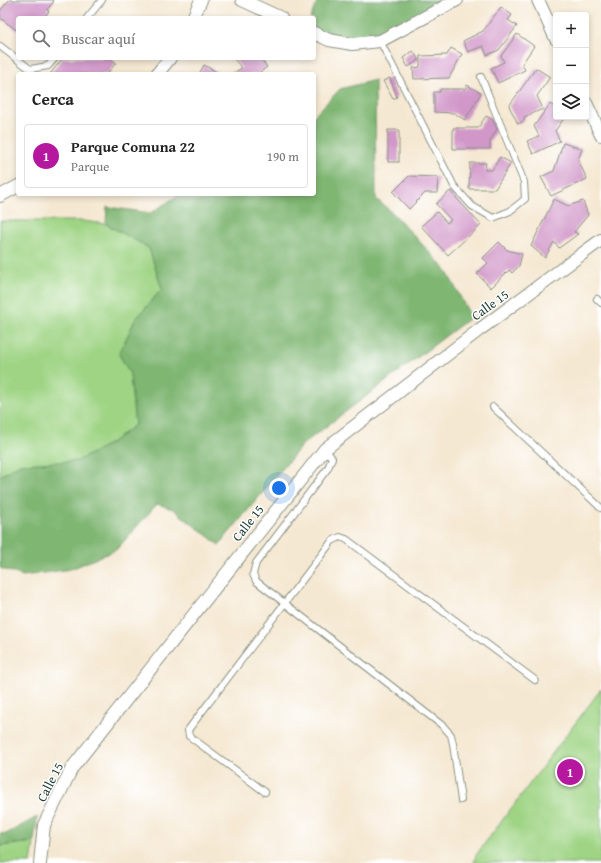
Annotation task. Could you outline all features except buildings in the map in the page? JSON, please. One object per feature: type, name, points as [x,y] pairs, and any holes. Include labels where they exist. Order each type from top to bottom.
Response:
[{"type":"street","points":[[194,16],[201,0]]},
{"type":"street","points":[[242,0],[277,16]]},
{"type":"street","points":[[316,34],[329,40],[352,44],[380,41],[457,0]]},
{"type":"street","points":[[538,0],[553,32]]},
{"type":"street","points":[[159,72],[168,60]]},
{"type":"street","points":[[589,109],[601,135]]},
{"type":"street","points":[[0,196],[16,187]]},
{"type":"street","name":"Calle 15","points":[[40,863],[44,825],[72,768],[325,449],[479,330],[601,240]]},
{"type":"lane","points":[[89,16],[102,0]]},
{"type":"lane","points":[[380,41],[454,186],[472,206],[493,218],[510,211],[525,199],[524,182],[482,77]]},
{"type":"lane","points":[[1,48],[16,59]]},
{"type":"lane","points":[[18,60],[30,69],[48,66],[52,60]]},
{"type":"lane","points":[[493,407],[601,508]]},
{"type":"lane","points":[[325,449],[332,458],[328,468],[256,563],[253,574],[256,581],[285,602],[451,735],[462,800]]},
{"type":"lane","points":[[265,792],[187,733],[332,540],[340,538],[346,539],[535,680]]},
{"type":"green space","points":[[318,0],[457,0],[380,41],[352,44],[316,34],[316,16],[311,16]]},
{"type":"green space","points":[[375,80],[376,199],[393,213],[446,270],[471,317],[303,444],[219,545],[173,509],[157,504],[116,550],[71,569],[23,576],[0,568],[0,476],[20,464],[77,461],[111,443],[135,425],[130,374],[119,354],[135,320],[162,289],[149,248],[106,224],[107,207],[151,213],[177,196],[316,196],[316,114],[340,89]]},
{"type":"green space","points":[[0,221],[83,221],[106,224],[149,248],[162,289],[135,320],[119,354],[130,374],[135,425],[111,443],[76,462],[20,464],[0,476]]},
{"type":"green space","points":[[601,689],[601,863],[474,863],[476,855]]},
{"type":"green space","points":[[37,817],[34,842],[0,846],[0,833],[6,834]]},
{"type":"green space","points":[[34,842],[31,863],[0,863],[0,846]]},
{"type":"place","name":"Parque Comuna 22","points":[[570,772]]}]
